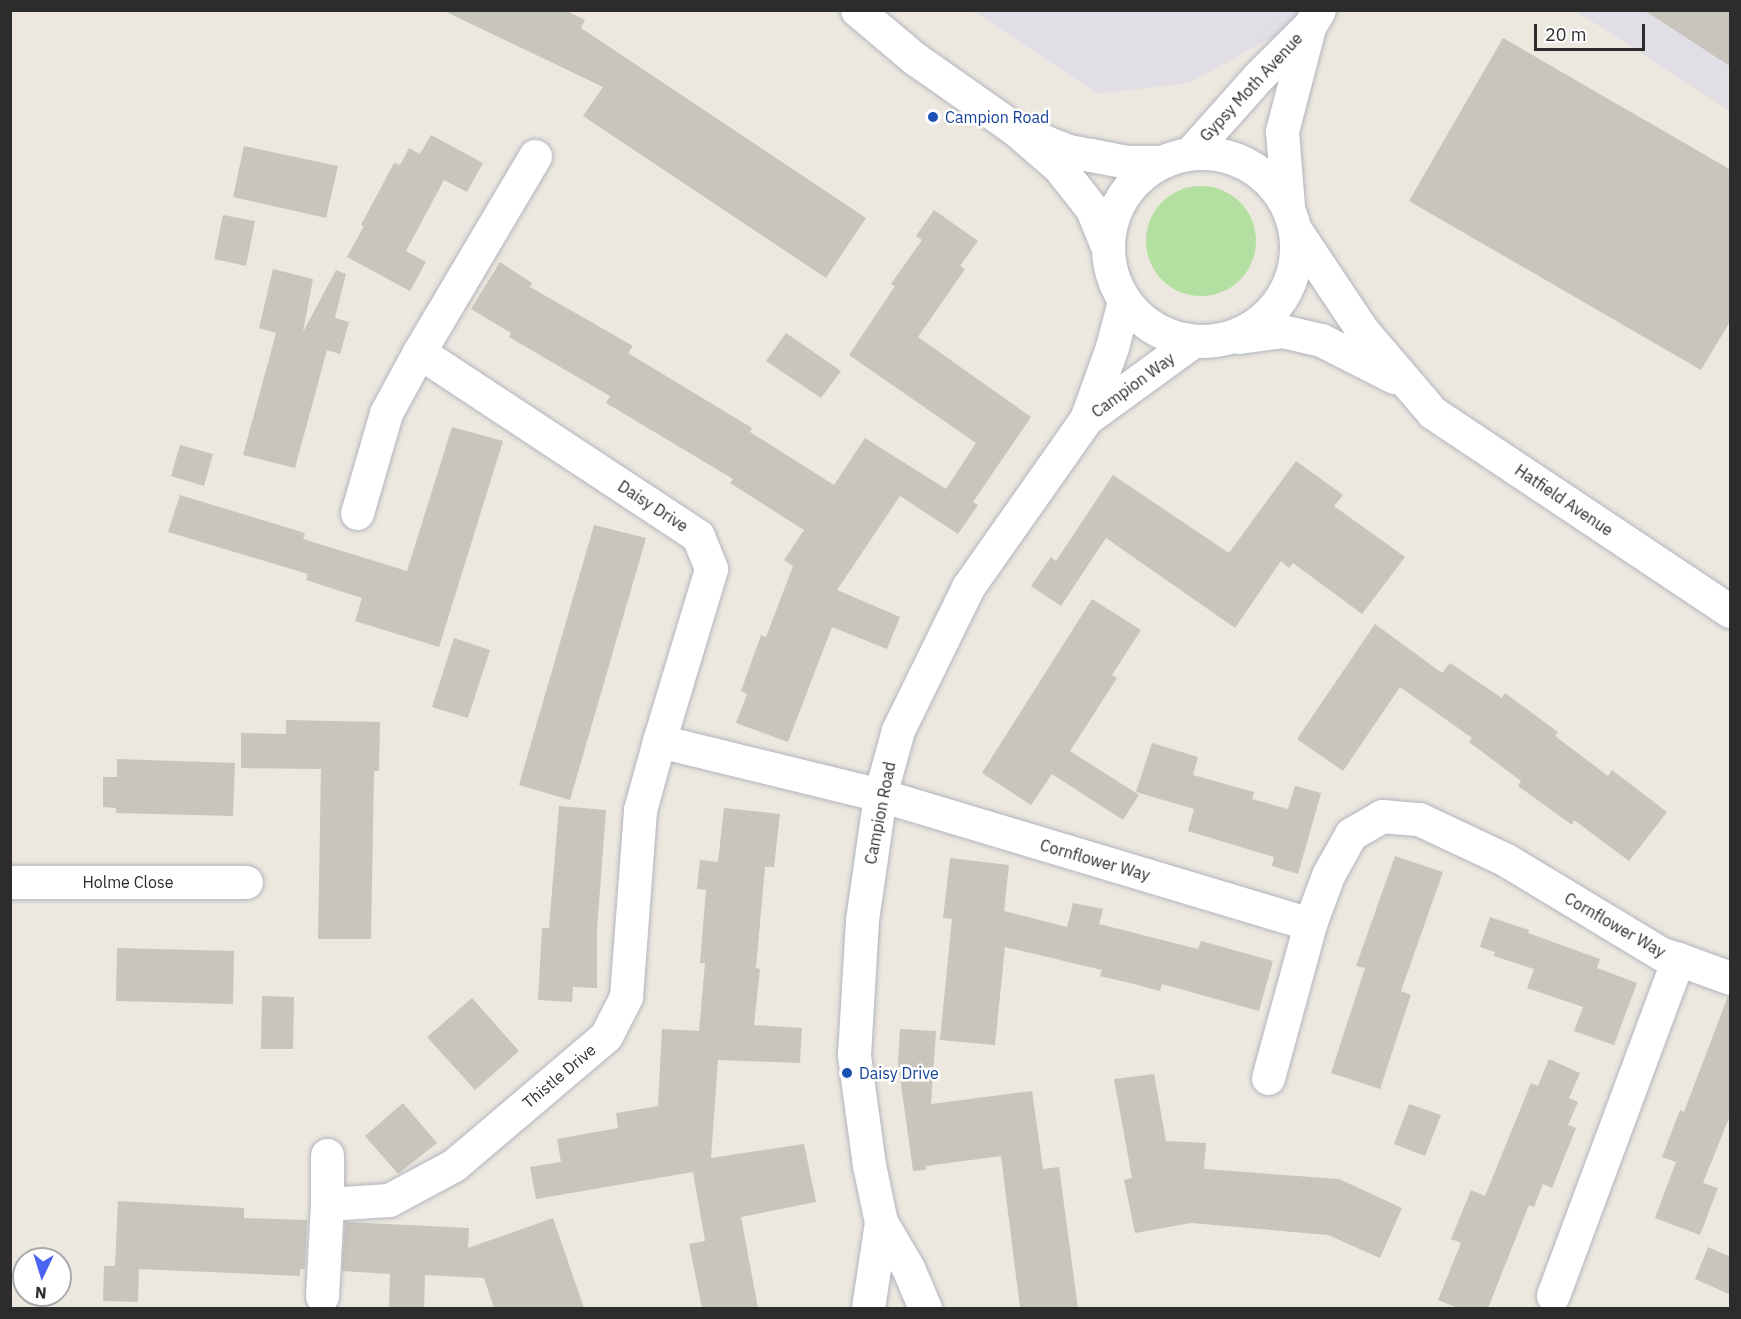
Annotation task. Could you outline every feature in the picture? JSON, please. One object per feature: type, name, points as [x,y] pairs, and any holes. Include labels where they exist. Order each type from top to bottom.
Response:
[{"type":"street","points":[[857,10],[914,58],[1015,129],[1059,167],[1092,209],[1106,244],[1108,266],[1124,301],[1139,318],[1164,334],[1192,342],[1227,339],[1262,321],[1284,296],[1297,260],[1292,218],[1267,177],[1247,163],[1193,150],[1159,162],[1136,178],[1118,202],[1106,244]]},
{"type":"street","name":"Gypsy Moth Avenue","points":[[1193,150],[1314,18]]},
{"type":"street","name":"Gypsy Moth Avenue","points":[[1292,218],[1282,131],[1314,18]]},
{"type":"street","points":[[1015,129],[1068,151],[1126,162],[1159,162]]},
{"type":"street","points":[[357,513],[386,413],[419,352],[535,156]]},
{"type":"street","name":"Hatfield Avenue","points":[[1292,218],[1338,297],[1403,381],[1433,413],[1731,611]]},
{"type":"street","name":"Campion Way","points":[[1086,419],[1112,347],[1124,301]]},
{"type":"street","name":"Hatfield Avenue","points":[[1227,339],[1282,331],[1321,340],[1403,381]]},
{"type":"street","name":"Campion Way","points":[[1086,419],[1192,342]]},
{"type":"street","name":"Daisy Drive","points":[[419,352],[698,536],[711,569],[659,741]]},
{"type":"street","name":"Campion Road","points":[[868,1308],[880,1222],[869,1165],[854,1055],[862,920],[880,795],[898,730],[968,587],[1086,419]]},
{"type":"street","points":[[659,741],[880,795]]},
{"type":"street","name":"Thistle Drive","points":[[327,1204],[388,1200],[454,1165],[606,1036],[626,997],[639,810],[659,741]]},
{"type":"street","name":"Cornflower Way","points":[[880,795],[1310,924]]},
{"type":"street","name":"Cornflower Way","points":[[1268,1078],[1310,924],[1328,874],[1351,834],[1382,816],[1419,819],[1506,860],[1662,954],[1678,959],[1553,1296]]},
{"type":"street","name":"Holme Close","points":[[10,882],[246,882]]},
{"type":"street","points":[[1678,959],[1731,978]]},
{"type":"street","points":[[322,1296],[327,1155]]},
{"type":"street","name":"Campion Road","points":[[880,1222],[909,1268],[925,1308]]},
{"type":"shaded area","points":[[973,11],[1320,11],[1189,83],[1098,94]]},
{"type":"shaded area","points":[[1576,11],[1730,11],[1730,111]]},
{"type":"green space","points":[[1201,186],[1222,190],[1240,202],[1252,220],[1256,241],[1252,262],[1240,280],[1222,292],[1201,296],[1180,292],[1162,280],[1150,262],[1146,241],[1150,220],[1162,202],[1180,190]]},
{"type":"building","points":[[442,10],[565,10],[585,20],[581,28],[866,218],[826,278],[583,116],[603,87]]},
{"type":"building","points":[[1644,10],[1731,10],[1731,67]]},
{"type":"building","points":[[1503,38],[1731,170],[1731,320],[1701,370],[1409,201]]},
{"type":"building","points":[[431,135],[483,163],[467,192],[444,180],[406,251],[426,262],[410,291],[347,257],[394,163],[400,165],[409,148],[420,154]]},
{"type":"building","points":[[244,146],[338,166],[326,218],[233,197]]},
{"type":"building","points":[[934,210],[978,241],[960,266],[965,269],[918,337],[1031,417],[973,502],[978,505],[958,534],[900,496],[837,590],[900,617],[887,649],[832,627],[788,742],[736,723],[747,694],[741,691],[761,635],[766,637],[793,566],[784,560],[804,530],[730,483],[733,479],[606,403],[610,396],[509,337],[511,333],[471,309],[500,262],[532,283],[530,287],[633,346],[628,353],[752,428],[750,432],[834,485],[865,438],[946,489],[976,443],[849,355],[895,286],[891,284],[922,240],[916,236]]},
{"type":"building","points":[[223,215],[255,221],[246,266],[214,259]]},
{"type":"building","points":[[273,269],[313,279],[303,332],[336,270],[346,274],[335,318],[349,322],[340,354],[327,350],[295,468],[243,455],[276,333],[259,328]]},
{"type":"building","points":[[786,333],[841,371],[821,398],[766,361]]},
{"type":"building","points":[[452,427],[503,441],[439,647],[355,621],[362,598],[306,580],[308,574],[168,532],[180,495],[305,533],[303,539],[407,571]]},
{"type":"building","points":[[180,445],[213,454],[204,486],[171,476]]},
{"type":"building","points":[[1296,461],[1343,495],[1334,506],[1405,557],[1362,614],[1293,563],[1289,568],[1281,561],[1235,628],[1106,538],[1061,606],[1031,586],[1051,557],[1056,561],[1113,475],[1229,553]]},
{"type":"building","points":[[594,525],[646,538],[570,800],[519,785]]},
{"type":"building","points":[[1092,599],[1141,630],[1112,675],[1117,678],[1070,751],[1139,795],[1123,820],[1052,774],[1031,805],[982,773]]},
{"type":"building","points":[[1375,624],[1442,673],[1450,663],[1502,698],[1505,693],[1558,732],[1555,736],[1608,776],[1612,770],[1667,812],[1629,861],[1574,820],[1572,825],[1518,786],[1521,781],[1469,742],[1472,738],[1400,687],[1343,771],[1297,739]]},
{"type":"building","points":[[454,638],[490,650],[468,718],[432,707]]},
{"type":"building","points":[[286,720],[380,722],[379,771],[374,771],[371,939],[318,939],[321,769],[241,768],[241,733],[286,734]]},
{"type":"building","points":[[1152,743],[1198,757],[1193,775],[1254,792],[1252,799],[1288,809],[1295,786],[1321,793],[1298,874],[1272,866],[1274,857],[1188,831],[1194,809],[1136,792]]},
{"type":"building","points":[[117,759],[235,763],[233,816],[116,813],[116,808],[103,807],[103,777],[117,777]]},
{"type":"building","points":[[559,806],[606,810],[597,930],[597,988],[573,987],[572,1002],[538,1000],[542,928],[549,928]]},
{"type":"building","points":[[724,808],[780,814],[774,867],[765,867],[756,968],[760,969],[754,1025],[802,1028],[800,1063],[718,1060],[711,1158],[804,1144],[816,1202],[741,1217],[758,1308],[702,1308],[689,1244],[705,1241],[693,1172],[536,1199],[530,1167],[561,1162],[557,1139],[618,1128],[616,1113],[658,1106],[662,1029],[699,1031],[705,963],[700,963],[706,890],[697,889],[700,860],[718,862]]},
{"type":"building","points":[[1395,856],[1443,872],[1401,991],[1411,995],[1380,1089],[1331,1073],[1365,968],[1356,966]]},
{"type":"building","points":[[950,858],[1009,865],[1004,911],[1067,927],[1073,903],[1103,909],[1099,924],[1198,949],[1201,941],[1273,961],[1259,1011],[1162,984],[1160,991],[1100,976],[1102,970],[1005,947],[995,1045],[940,1040],[952,919],[943,918]]},
{"type":"building","points":[[1490,917],[1600,959],[1597,968],[1637,983],[1614,1045],[1574,1031],[1583,1007],[1527,988],[1534,969],[1494,956],[1495,952],[1480,947]]},
{"type":"building","points":[[117,948],[234,951],[233,1004],[116,1001]]},
{"type":"building","points":[[262,996],[294,997],[293,1049],[261,1049]]},
{"type":"building","points":[[1728,996],[1731,997],[1731,1113],[1703,1183],[1718,1188],[1700,1235],[1655,1218],[1676,1162],[1662,1157],[1680,1110],[1684,1112]]},
{"type":"building","points":[[472,998],[519,1051],[475,1090],[427,1037]]},
{"type":"building","points":[[900,1029],[936,1031],[931,1104],[1032,1091],[1043,1169],[1059,1167],[1078,1308],[1020,1308],[1001,1156],[926,1166],[926,1170],[913,1171],[898,1063]]},
{"type":"building","points":[[1549,1059],[1580,1073],[1569,1098],[1578,1102],[1568,1125],[1576,1128],[1552,1188],[1543,1184],[1534,1207],[1529,1205],[1488,1308],[1458,1308],[1438,1300],[1461,1243],[1451,1239],[1471,1190],[1485,1196],[1531,1083],[1538,1086]]},
{"type":"building","points":[[1154,1074],[1166,1141],[1206,1143],[1204,1169],[1339,1179],[1402,1208],[1380,1258],[1328,1235],[1191,1223],[1135,1233],[1124,1180],[1132,1178],[1114,1079]]},
{"type":"building","points":[[403,1103],[437,1143],[398,1174],[365,1136]]},
{"type":"building","points":[[1409,1104],[1441,1115],[1425,1156],[1394,1144]]},
{"type":"building","points":[[118,1201],[244,1208],[244,1218],[307,1220],[305,1269],[300,1269],[300,1276],[139,1269],[138,1302],[103,1301],[104,1266],[115,1266]]},
{"type":"building","points":[[553,1218],[584,1308],[494,1308],[484,1278],[425,1275],[424,1308],[389,1308],[390,1274],[342,1271],[345,1222],[469,1228],[468,1248]]},
{"type":"building","points":[[1708,1247],[1731,1257],[1731,1295],[1695,1279]]},
{"type":"place","name":"Campion Road","points":[[933,117]]},
{"type":"place","name":"Daisy Drive","points":[[847,1073]]}]
